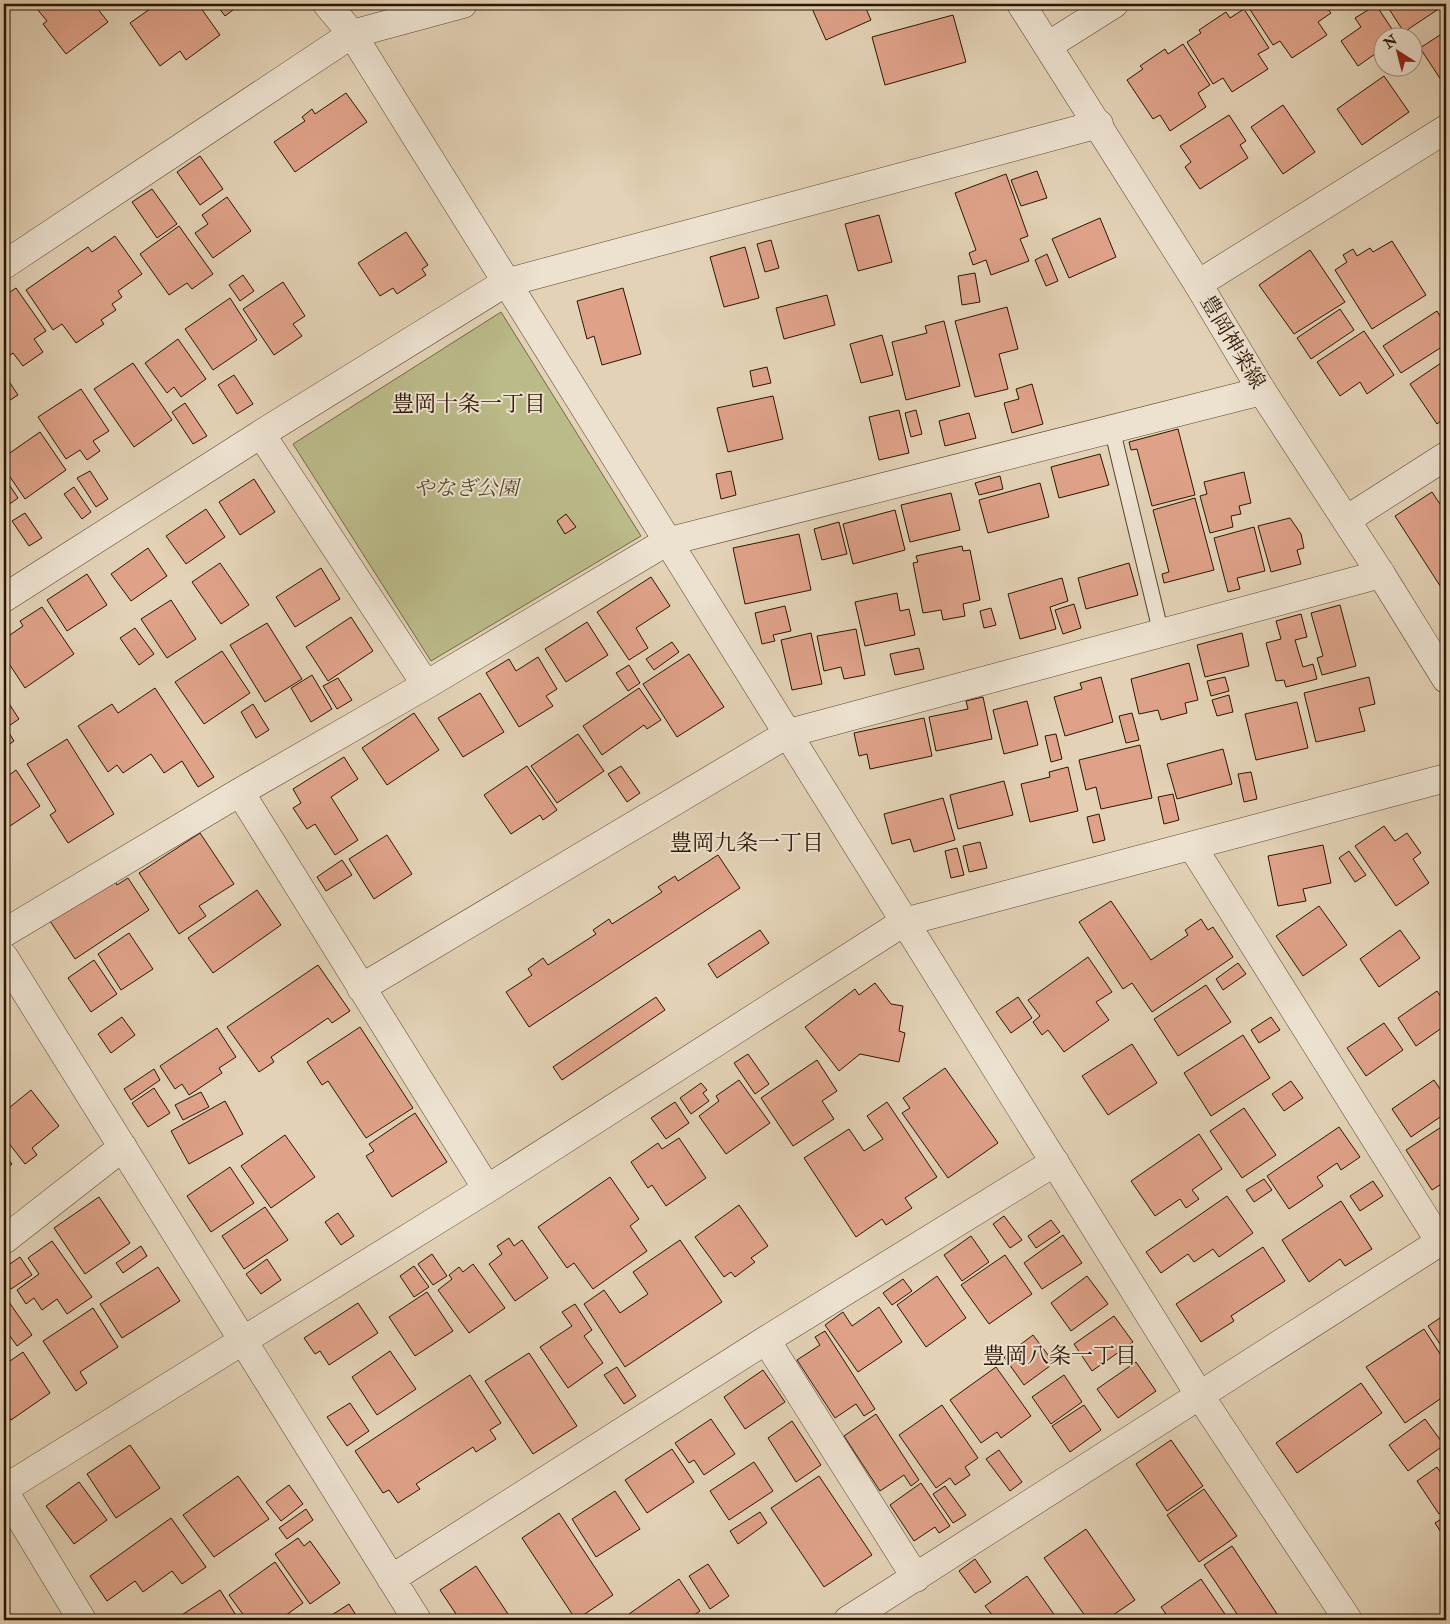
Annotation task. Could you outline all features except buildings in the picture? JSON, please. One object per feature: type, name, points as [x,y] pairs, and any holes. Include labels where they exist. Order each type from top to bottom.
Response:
[{"type":"street","points":[[327,4],[352,34],[666,542],[789,734],[1200,1396],[1348,1620]]},
{"type":"street","points":[[4,265],[352,34],[463,4]]},
{"type":"street","name":"豊岡神楽線","points":[[1021,4],[1099,124],[1262,391],[1381,574],[1446,680]]},
{"type":"street","points":[[1049,45],[1114,4]]},
{"type":"street","points":[[4,598],[261,434],[505,283],[1099,124]]},
{"type":"street","points":[[1198,284],[1446,129]]},
{"type":"street","points":[[4,933],[666,542],[1262,391]]},
{"type":"street","points":[[261,434],[426,685]]},
{"type":"street","points":[[1346,520],[1446,456]]},
{"type":"street","points":[[361,988],[789,734],[1381,574]]},
{"type":"street","points":[[82,1620],[4,1490],[487,1189],[904,922],[1446,778]]},
{"type":"street","points":[[240,792],[487,1189]]},
{"type":"street","points":[[848,1620],[1443,1240],[1192,846]]},
{"type":"street","points":[[4,957],[417,1620]]},
{"type":"street","points":[[4,1240],[123,1147]]},
{"type":"street","points":[[391,1579],[766,1340],[1055,1162]]},
{"type":"street","points":[[766,1340],[916,1578]]},
{"type":"lane","points":[[1112,429],[1161,633]]},
{"type":"green space","name":"やなぎ公園","points":[[501,312],[641,536],[431,661],[293,444]]},
{"type":"district","name":"豊岡十条一丁目","points":[[469,403]]},
{"type":"district","name":"豊岡九条一丁目","points":[[747,842]]},
{"type":"district","name":"豊岡八条一丁目","points":[[1060,1355]]}]
